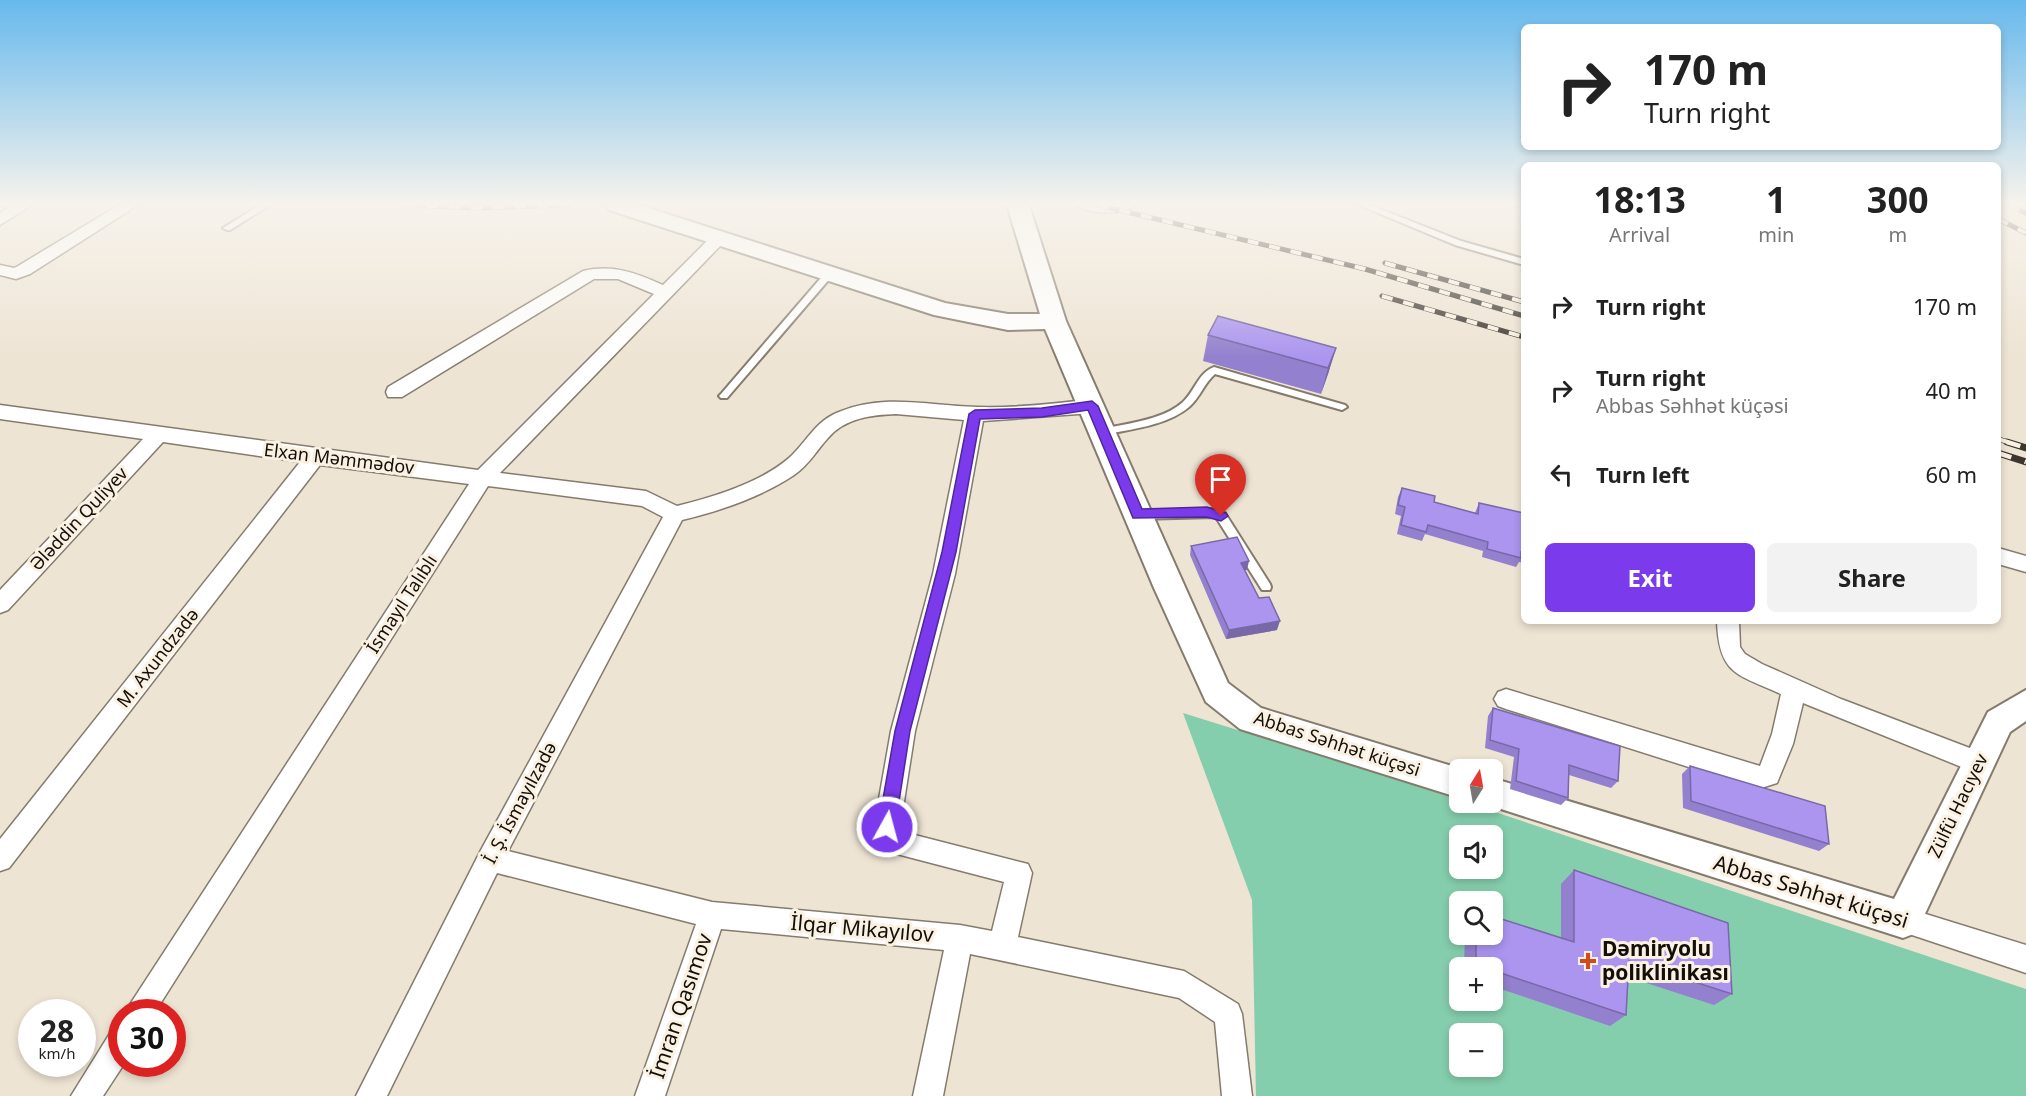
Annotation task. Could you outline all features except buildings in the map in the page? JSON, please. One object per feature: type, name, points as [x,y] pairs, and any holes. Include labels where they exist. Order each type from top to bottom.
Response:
[{"type":"main road","points":[[774,256],[942,310],[1008,322],[1054,321]]},
{"type":"main road","name":"Abbas Səhhət küçəsi","points":[[1034,256],[1054,321],[1217,692],[1251,719],[1449,780]]},
{"type":"main road","name":"Zülfü Hacıyev","points":[[1903,920],[1999,722],[2026,704]]},
{"type":"main road","name":"Abbas Səhhət küçəsi","points":[[1503,796],[1903,920]]},
{"type":"street","points":[[0,270],[16,274],[47,256]]},
{"type":"street","name":"İsmayıl Talıblı","points":[[147,999],[484,477],[701,256]]},
{"type":"street","points":[[395,392],[590,275],[603,271],[617,272],[665,293]]},
{"type":"street","points":[[675,514],[771,478],[795,465],[828,424],[877,408],[904,406],[975,414],[1042,413],[1098,419]]},
{"type":"street","name":"Elxan Məmmədov","points":[[1,413],[315,457],[646,499],[675,514]]},
{"type":"street","points":[[975,414],[949,552],[903,731],[887,827],[890,837],[902,844],[1019,873],[1002,947]]},
{"type":"street","name":"Ələddin Quliyev","points":[[0,604],[158,435]]},
{"type":"street","name":"M. Axundzadə","points":[[0,860],[315,457]]},
{"type":"street","name":"İ. Ş. İsmayılzadə","points":[[371,1096],[490,859],[675,514]]},
{"type":"street","points":[[2001,557],[2026,564]]},
{"type":"street","points":[[1728,624],[1729,648],[1737,661],[1794,689],[1979,763]]},
{"type":"street","points":[[1506,699],[1758,778],[1768,776],[1775,763],[1785,737],[1794,689]]},
{"type":"street","name":"İlqar Mikayılov","points":[[490,859],[712,915],[960,938],[1184,986],[1228,1014],[1238,1096]]},
{"type":"street","name":"İmran Qasımov","points":[[650,1096],[712,915]]},
{"type":"street","name":"Abbas Səhhət küçəsi","points":[[1903,920],[2026,959]]},
{"type":"street","points":[[928,1096],[960,938]]},
{"type":"street","points":[[86,1096],[108,1062]]},
{"type":"lane","points":[[1504,256],[1521,261]]},
{"type":"lane","points":[[724,396],[829,274]]},
{"type":"lane","points":[[1098,419],[1151,421],[1184,405],[1198,391],[1206,375],[1214,370],[1342,407]]},
{"type":"lane","points":[[1138,515],[1216,513],[1221,516],[1266,587]]},
{"type":"green space","points":[[1183,713],[1449,797],[1449,813],[1498,813],[2026,989],[2026,1096],[1256,1096],[1252,900]]},
{"type":"railway","points":[[1311,256],[1365,269],[1521,315]]},
{"type":"railway","points":[[1385,263],[1521,301]]},
{"type":"railway","points":[[1382,296],[1521,336]]},
{"type":"railway","points":[[2001,440],[2011,443]]},
{"type":"railway","points":[[2007,442],[2026,448]]},
{"type":"railway","points":[[2001,454],[2026,462]]},
{"type":"place","name":"Dəmiryolu poliklinikası","points":[[1588,961]]},
{"type":"route","points":[[887,827],[889,804],[903,731],[959,509],[975,414],[1042,413],[1092,406],[1138,515],[1207,512],[1221,516]]}]
